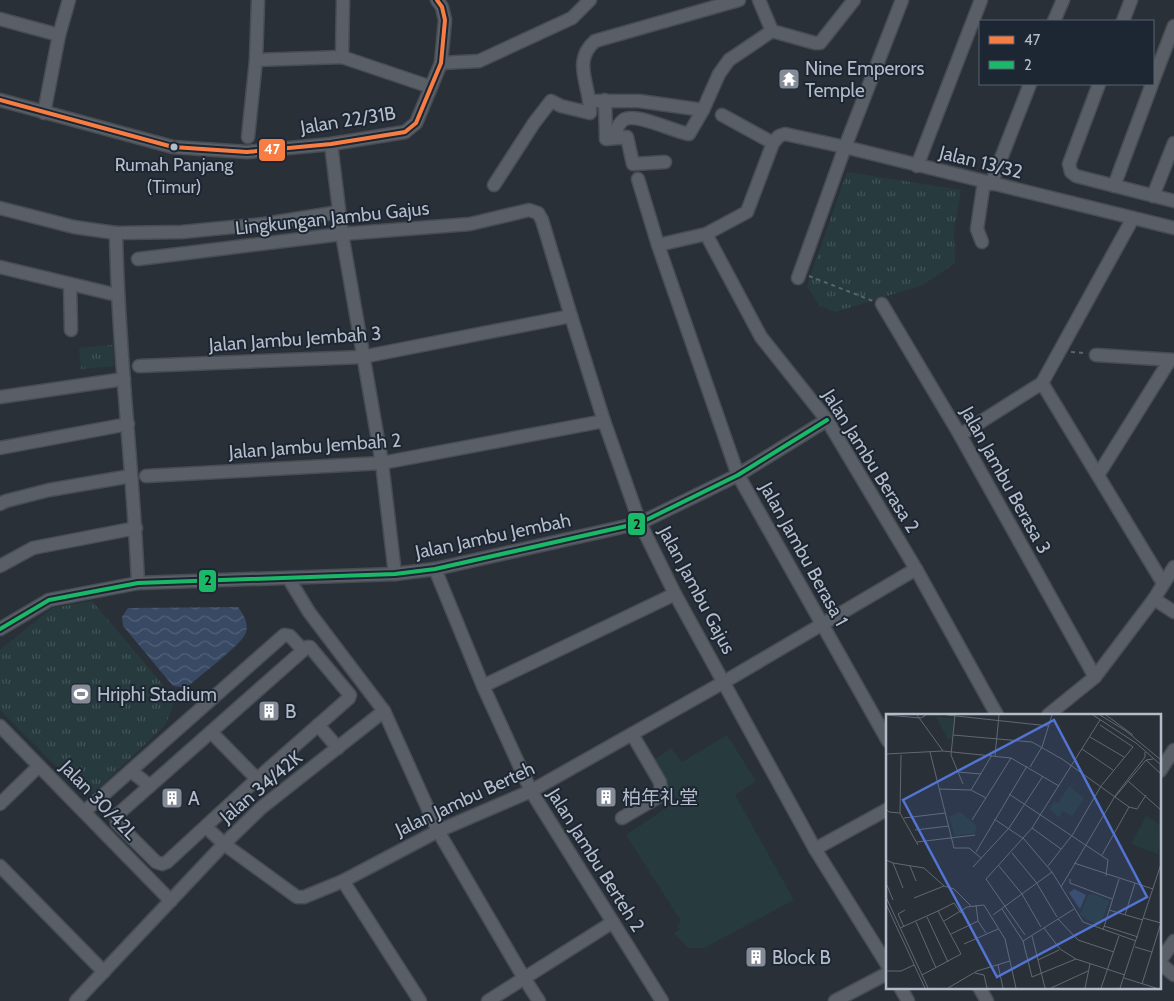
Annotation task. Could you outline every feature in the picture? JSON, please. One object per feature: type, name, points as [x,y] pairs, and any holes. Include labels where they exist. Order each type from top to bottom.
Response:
[{"type":"street","points":[[44,113],[59,35],[69,0]]},
{"type":"street","points":[[248,137],[256,60],[258,0]]},
{"type":"street","points":[[342,57],[343,0]]},
{"type":"street","name":"Jalan 22/31B","points":[[0,100],[173,147],[247,152],[331,144],[405,132],[416,123],[440,63],[445,20],[442,7],[437,0]]},
{"type":"street","points":[[440,63],[479,61],[572,18],[590,0]]},
{"type":"street","points":[[494,185],[534,123],[551,101],[561,106],[590,113],[590,101],[582,69],[585,52],[595,42],[739,0]]},
{"type":"street","points":[[759,0],[772,31]]},
{"type":"street","points":[[772,31],[815,44],[820,42],[854,0]]},
{"type":"street","points":[[799,275],[845,147],[902,0]]},
{"type":"street","points":[[917,166],[981,0]]},
{"type":"street","points":[[1054,20],[1062,0]]},
{"type":"street","points":[[1123,20],[1131,0]]},
{"type":"street","points":[[0,19],[59,35]]},
{"type":"street","points":[[1154,72],[1174,26]]},
{"type":"street","points":[[618,138],[617,128],[622,121],[629,118],[689,134],[703,110],[719,74],[729,60],[772,31]]},
{"type":"street","points":[[256,60],[342,57],[431,87]]},
{"type":"street","points":[[982,242],[977,229],[987,183],[1030,85]]},
{"type":"street","points":[[1099,85],[1069,164],[1071,172],[1076,176],[1174,201]]},
{"type":"street","points":[[1114,186],[1149,85]]},
{"type":"street","points":[[605,100],[606,139],[627,137],[633,164],[665,162]]},
{"type":"street","points":[[590,101],[639,101],[703,110]]},
{"type":"street","points":[[658,245],[706,234],[747,212],[776,140],[722,115]]},
{"type":"street","name":"Jalan 13/32","points":[[776,140],[785,134],[845,147],[1174,228]]},
{"type":"street","points":[[331,144],[342,234],[382,463],[394,574]]},
{"type":"street","points":[[1153,196],[1173,147]]},
{"type":"street","name":"Jalan Jambu Berasa 1","points":[[638,179],[658,245],[738,475],[886,737]]},
{"type":"street","points":[[0,208],[74,227],[116,233],[182,232],[264,224],[339,212]]},
{"type":"street","name":"Lingkungan Jambu Gajus","points":[[138,259],[342,234],[470,224],[529,210]]},
{"type":"street","name":"Jalan Jambu Gajus","points":[[529,210],[538,213],[542,220],[604,420],[640,523],[675,594],[816,849],[886,963]]},
{"type":"street","points":[[960,435],[1042,383],[1133,218]]},
{"type":"street","points":[[182,232],[184,253]]},
{"type":"street","points":[[116,233],[117,295],[136,528],[138,583]]},
{"type":"street","name":"Jalan Jambu Berasa 2","points":[[706,234],[761,337],[827,420],[916,569],[996,714]]},
{"type":"street","points":[[0,267],[117,295]]},
{"type":"street","points":[[70,284],[71,330]]},
{"type":"street","name":"Jalan Jambu Berasa 3","points":[[882,304],[960,435],[1095,676]]},
{"type":"street","name":"Jalan Jambu Jembah 3","points":[[139,366],[362,357],[571,316]]},
{"type":"street","points":[[1096,355],[1172,360],[1098,475]]},
{"type":"street","points":[[0,396],[124,379]]},
{"type":"street","points":[[1042,383],[1163,583]]},
{"type":"street","name":"Jalan Jambu Jembah 2","points":[[146,476],[382,463],[604,420]]},
{"type":"street","name":"Jalan Jambu Jembah","points":[[1,625],[49,600],[138,583],[394,574],[435,569],[640,523],[738,475],[827,420]]},
{"type":"street","points":[[0,448],[128,424]]},
{"type":"street","points":[[0,504],[49,490],[131,476]]},
{"type":"street","points":[[0,566],[33,548],[136,528]]},
{"type":"street","points":[[1049,714],[1095,676],[1154,599],[1174,567]]},
{"type":"street","name":"Jalan Jambu Berteh 2","points":[[435,569],[483,686],[531,791],[662,1001]]},
{"type":"street","name":"Jalan Jambu Berteh","points":[[224,844],[297,897],[304,897],[343,881],[438,831],[531,791],[724,682],[916,569]]},
{"type":"street","points":[[289,579],[309,612],[384,711],[438,831],[539,1001]]},
{"type":"street","points":[[483,686],[675,594]]},
{"type":"street","points":[[1154,599],[1174,612]]},
{"type":"street","points":[[84,812],[284,635],[290,636],[303,650]]},
{"type":"street","points":[[310,647],[350,695],[350,698],[257,779],[167,862],[162,864],[156,862],[117,823],[116,815],[303,650],[310,647]]},
{"type":"street","points":[[248,668],[262,687]]},
{"type":"street","name":"Jalan 34/42K","points":[[76,1001],[224,844],[261,808],[384,711]]},
{"type":"street","points":[[318,725],[338,748]]},
{"type":"street","name":"Jalan 30/42L","points":[[1,730],[39,766],[170,901]]},
{"type":"street","points":[[211,732],[257,779]]},
{"type":"street","points":[[622,818],[658,797],[661,790],[660,782],[632,734]]},
{"type":"street","points":[[1162,768],[1174,750]]},
{"type":"street","points":[[0,804],[39,766]]},
{"type":"street","points":[[131,771],[150,786]]},
{"type":"street","points":[[816,849],[886,810]]},
{"type":"street","points":[[206,827],[224,844]]},
{"type":"street","points":[[0,866],[104,972]]},
{"type":"street","points":[[343,881],[420,1001]]},
{"type":"street","points":[[488,1001],[613,922]]},
{"type":"street","points":[[1162,959],[1174,941]]},
{"type":"street","points":[[1162,964],[1174,975]]},
{"type":"street","points":[[835,1001],[886,974]]},
{"type":"street","points":[[901,988],[908,1001]]},
{"type":"street","points":[[980,988],[987,1001]]},
{"type":"path","points":[[799,275],[882,304]]},
{"type":"path","points":[[1060,350],[1096,355]]},
{"type":"green space","points":[[847,172],[961,190],[954,230],[955,263],[923,285],[835,312],[819,305],[807,286]]},
{"type":"green space","points":[[113,345],[114,366],[81,369],[79,348]]},
{"type":"green space","name":"Hriphi Stadium","points":[[92,601],[175,699],[166,724],[95,792],[81,791],[0,710],[0,650],[52,608]]},
{"type":"green space","points":[[727,735],[756,781],[735,795],[794,900],[704,948],[688,948],[674,933],[680,929],[677,926],[681,921],[626,835],[677,801],[652,761],[671,748],[682,762]]},
{"type":"water","points":[[238,607],[247,625],[243,637],[229,652],[186,688],[173,686],[123,626],[122,617],[128,608]]},
{"type":"transit line","name":"47","points":[[0,100],[173,147],[247,152],[331,144],[405,132],[416,123],[441,63],[445,20],[442,7],[437,0]]},
{"type":"transit line","name":"2","points":[[0,629],[49,600],[138,583],[395,574],[435,569],[640,523],[738,475],[827,420]]},
{"type":"place","name":"Nine Emperors Temple","points":[[789,79]]},
{"type":"place","name":"Rumah Panjang (Timur)","points":[[174,147]]},
{"type":"place","name":"Hriphi Stadium","points":[[81,694]]},
{"type":"place","name":"B","points":[[269,711]]},
{"type":"place","name":"柏年礼堂","points":[[606,797]]},
{"type":"place","name":"A","points":[[172,798]]},
{"type":"place","name":"Block B","points":[[756,957]]}]
